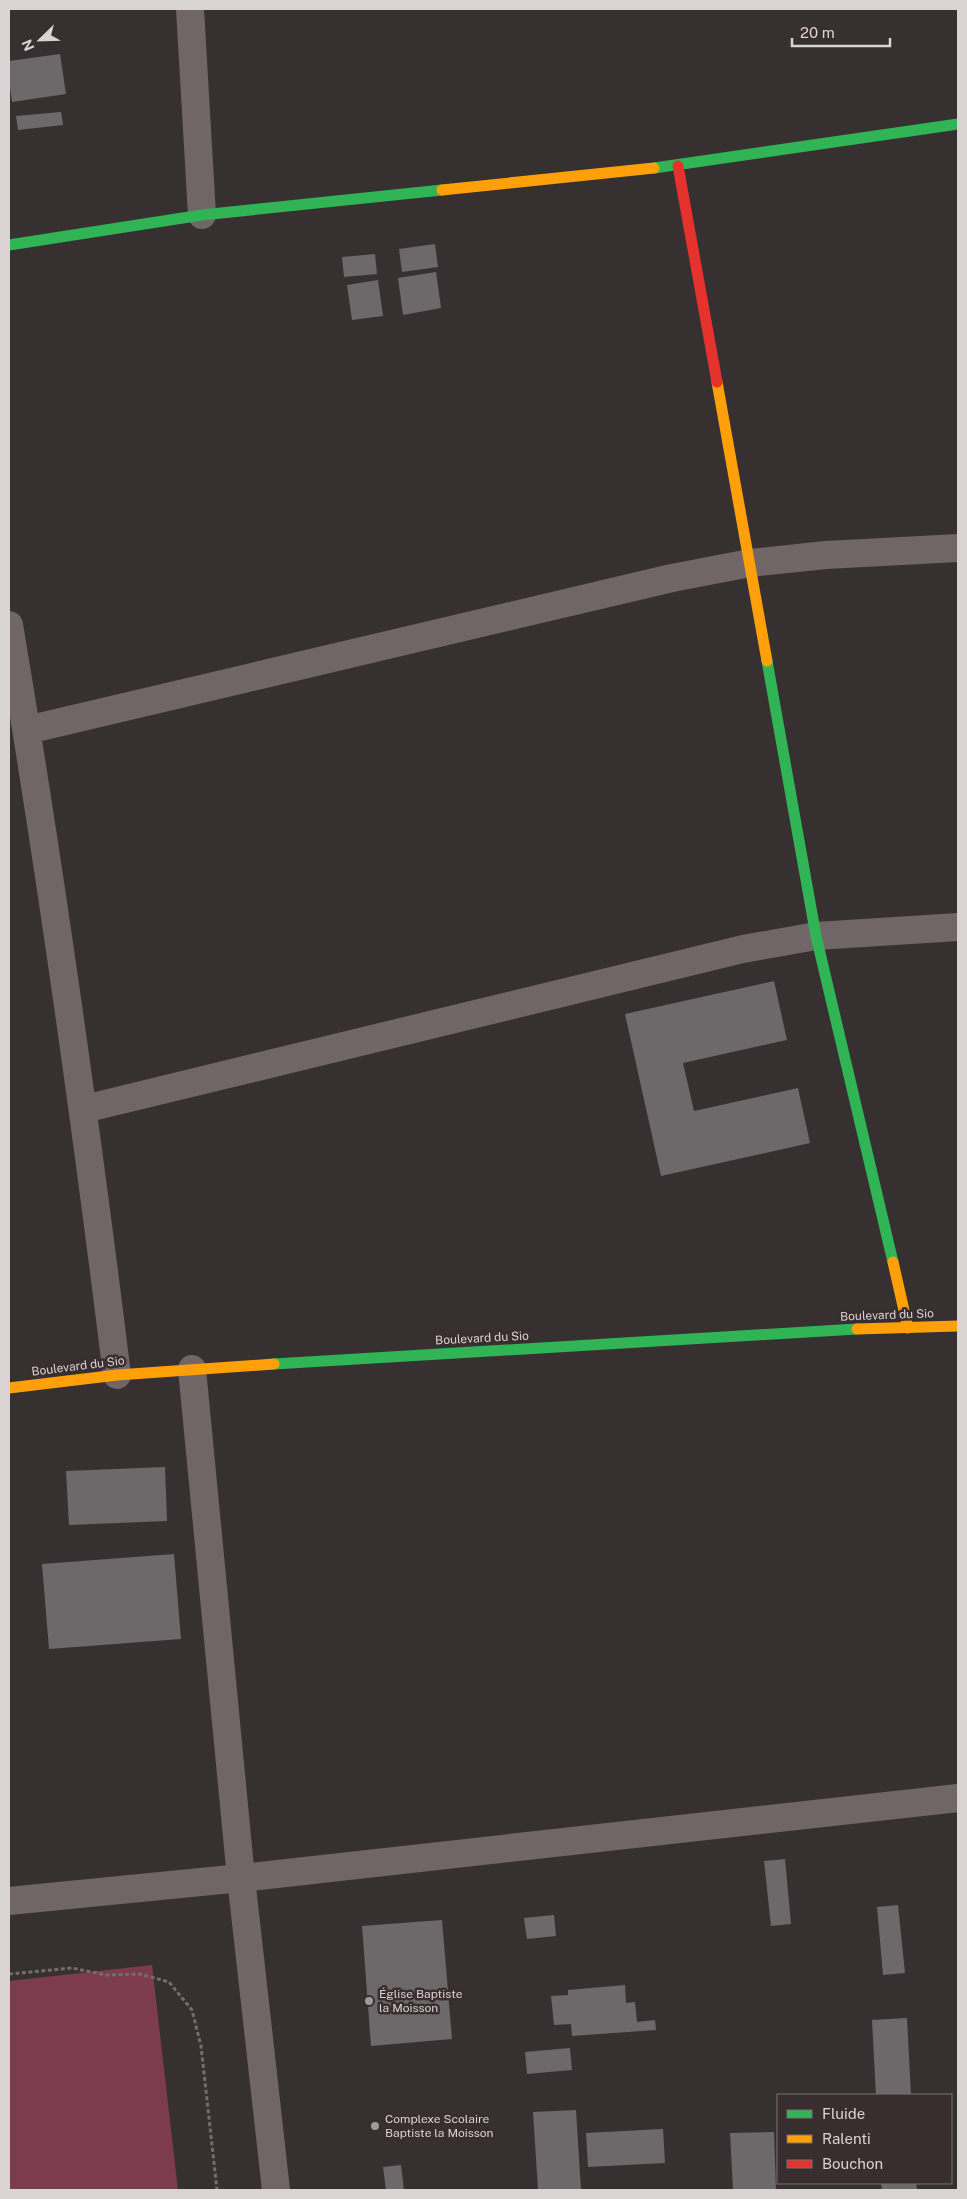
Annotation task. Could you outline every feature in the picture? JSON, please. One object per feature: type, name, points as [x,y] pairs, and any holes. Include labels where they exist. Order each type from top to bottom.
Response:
[{"type":"street","points":[[190,9],[202,215]]},
{"type":"street","points":[[9,245],[202,215],[678,166],[958,124]]},
{"type":"street","points":[[678,166],[816,936],[908,1328]]},
{"type":"street","points":[[27,730],[672,578],[750,563],[826,555],[958,548]]},
{"type":"street","points":[[9,625],[27,730],[84,1109],[117,1375]]},
{"type":"street","points":[[84,1109],[743,949],[816,936],[958,927]]},
{"type":"street","name":"Boulevard du Sio","points":[[9,1388],[192,1368],[958,1326]]},
{"type":"street","points":[[192,1368],[241,1878],[276,2190]]},
{"type":"street","points":[[9,1902],[958,1798]]},
{"type":"path","points":[[9,1974],[72,1968],[106,1975],[140,1974],[169,1982],[192,2010],[201,2046],[217,2190]]},
{"type":"shaded area","points":[[152,1965],[178,2190],[9,2190],[9,1981]]},
{"type":"building","points":[[60,54],[66,94],[12,102],[9,61]]},
{"type":"building","points":[[61,112],[63,125],[18,130],[16,116]]},
{"type":"building","points":[[435,244],[438,267],[402,272],[399,249]]},
{"type":"building","points":[[375,254],[377,274],[344,277],[342,257]]},
{"type":"building","points":[[436,272],[441,308],[403,315],[398,278]]},
{"type":"building","points":[[378,280],[383,316],[352,320],[347,285]]},
{"type":"building","points":[[774,981],[787,1040],[683,1063],[694,1111],[798,1088],[810,1143],[661,1176],[625,1014]]},
{"type":"building","points":[[165,1467],[167,1521],[69,1525],[66,1471]]},
{"type":"building","points":[[174,1554],[181,1639],[49,1649],[42,1564]]},
{"type":"building","points":[[785,1859],[791,1924],[771,1926],[764,1861]]},
{"type":"building","points":[[898,1905],[905,1973],[883,1975],[877,1907]]},
{"type":"building","points":[[554,1915],[556,1936],[527,1939],[524,1918]]},
{"type":"building","points":[[442,1920],[452,2039],[371,2046],[362,1926]]},
{"type":"building","points":[[625,1985],[626,2003],[635,2002],[637,2022],[655,2020],[656,2030],[572,2036],[571,2024],[554,2025],[551,1996],[568,1995],[568,1990]]},
{"type":"building","points":[[907,2018],[911,2094],[876,2094],[872,2020]]},
{"type":"building","points":[[570,2048],[572,2070],[527,2074],[525,2052]]},
{"type":"building","points":[[576,2110],[581,2190],[538,2190],[533,2112]]},
{"type":"building","points":[[663,2129],[665,2163],[588,2167],[586,2133]]},
{"type":"building","points":[[774,2132],[776,2190],[733,2190],[730,2133]]},
{"type":"building","points":[[401,2165],[404,2190],[386,2190],[383,2167]]},
{"type":"building","points":[[881,2184],[916,2184],[917,2190],[882,2190]]},
{"type":"traffic: fast","points":[[654,168],[958,124]]},
{"type":"traffic: fast","points":[[9,245],[202,215],[442,190]]},
{"type":"traffic: fast","points":[[767,661],[816,936],[893,1262]]},
{"type":"traffic: fast","points":[[274,1364],[857,1329]]},
{"type":"traffic: slow","points":[[442,190],[654,168]]},
{"type":"traffic: slow","points":[[717,382],[767,661]]},
{"type":"traffic: slow","points":[[893,1262],[908,1328]]},
{"type":"traffic: slow","points":[[857,1329],[958,1326]]},
{"type":"traffic: slow","points":[[9,1388],[117,1375],[274,1364]]},
{"type":"traffic: jam","points":[[678,166],[717,382]]},
{"type":"place","name":"Église Baptiste la Moisson","points":[[369,2001]]},
{"type":"place","name":"Complexe Scolaire Baptiste la Moisson","points":[[375,2126]]}]
